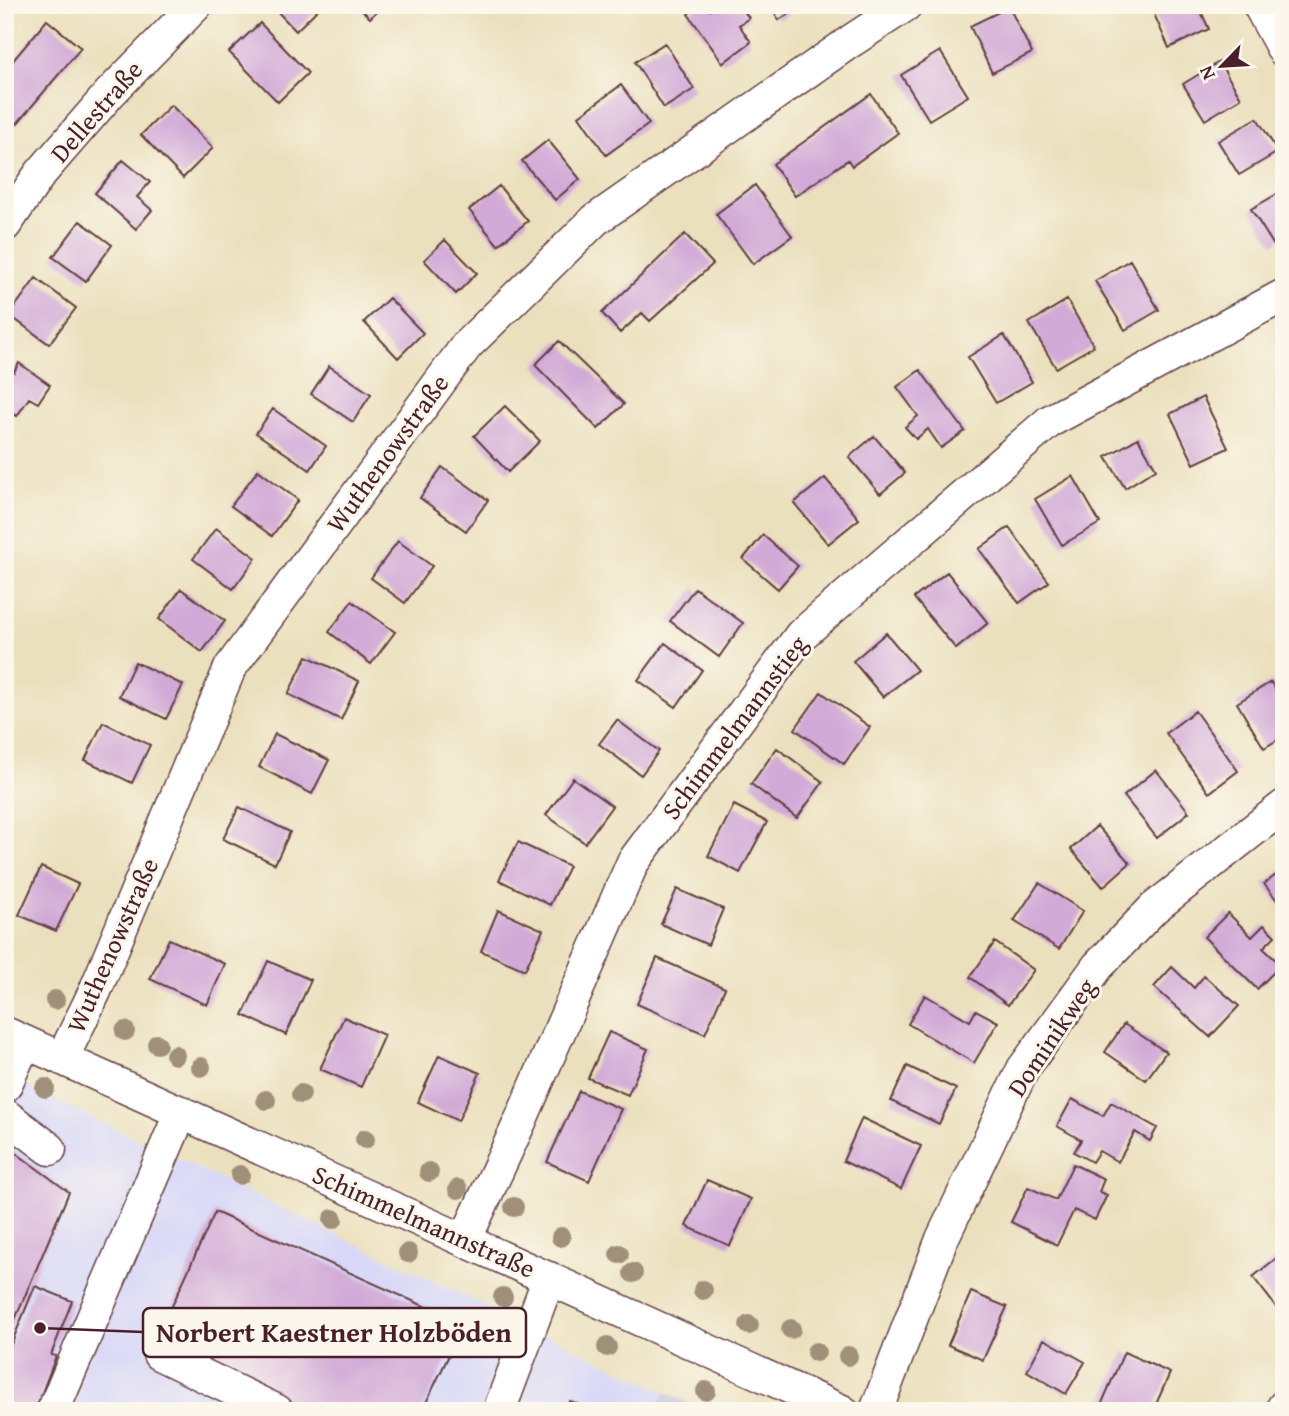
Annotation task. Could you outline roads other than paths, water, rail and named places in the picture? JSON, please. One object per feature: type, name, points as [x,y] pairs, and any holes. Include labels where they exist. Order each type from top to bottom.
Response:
[{"type":"street","name":"Dellestraße","points":[[5,225],[40,174],[110,93],[196,5]]},
{"type":"street","name":"Wuthenowstraße","points":[[62,1059],[95,990],[230,668],[467,345],[595,220],[840,48],[906,5]]},
{"type":"street","points":[[1259,5],[1284,51]]},
{"type":"street","name":"Schimmelmannstieg","points":[[465,1240],[634,862],[801,635],[1049,421],[1284,295]]},
{"type":"street","name":"Dominikweg","points":[[876,1411],[942,1239],[1023,1069],[1098,966],[1154,908],[1284,806]]},
{"type":"street","name":"Schimmelmannstraße","points":[[15,1037],[842,1411]]},
{"type":"street","points":[[5,1086],[15,1037]]},
{"type":"street","points":[[53,1411],[181,1112]]},
{"type":"street","points":[[5,1115],[50,1149]]},
{"type":"street","points":[[499,1411],[549,1278]]},
{"type":"street","points":[[159,1354],[277,1411]]},
{"type":"place","name":"Norbert Kaestner Holzböden","points":[[40,1328]]}]
